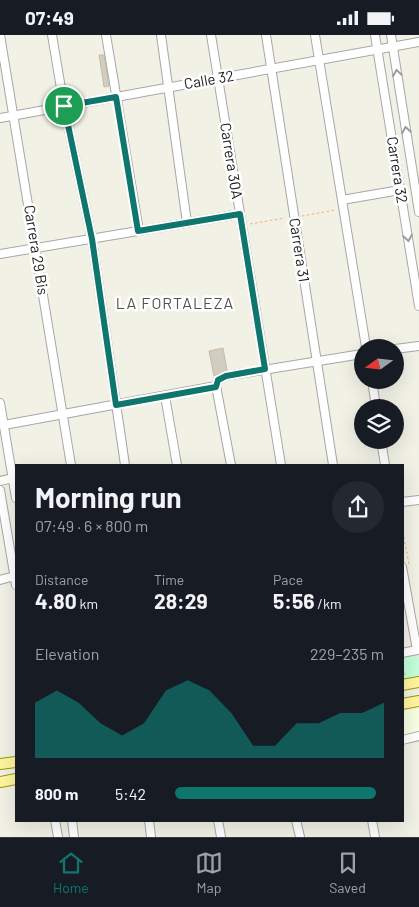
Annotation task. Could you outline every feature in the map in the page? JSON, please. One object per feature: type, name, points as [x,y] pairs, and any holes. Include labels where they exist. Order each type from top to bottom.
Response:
[{"type":"main road","points":[[405,685],[419,682]]},
{"type":"main road","points":[[404,705],[419,701]]},
{"type":"main road","points":[[0,764],[15,761]]},
{"type":"main road","points":[[0,782],[15,779]]},
{"type":"street","name":"Carrera 29 Bis","points":[[0,35],[71,464]]},
{"type":"street","points":[[52,35],[64,106],[92,239],[125,464]]},
{"type":"street","points":[[106,35],[138,231]]},
{"type":"street","points":[[161,35],[187,223]]},
{"type":"street","name":"Carrera 30A","points":[[211,35],[281,464]]},
{"type":"street","name":"Carrera 31","points":[[266,35],[333,464]]},
{"type":"street","points":[[316,35],[365,339]]},
{"type":"street","name":"Carrera 32","points":[[375,35],[419,306]]},
{"type":"street","name":"Carrera 32","points":[[391,35],[415,162],[419,212]]},
{"type":"street","name":"Calle 32","points":[[0,118],[419,42]]},
{"type":"street","points":[[342,200],[400,190]]},
{"type":"street","points":[[0,254],[240,214]]},
{"type":"street","points":[[404,348],[419,346]]},
{"type":"street","points":[[231,464],[216,387],[218,380],[226,376],[354,354]]},
{"type":"street","points":[[4,425],[216,387]]},
{"type":"street","points":[[165,396],[177,464]]},
{"type":"street","points":[[0,403],[15,492]]},
{"type":"street","points":[[382,449],[385,464]]},
{"type":"street","points":[[0,481],[12,478]]},
{"type":"street","points":[[15,496],[0,494],[15,576]]},
{"type":"street","points":[[404,502],[419,500]]},
{"type":"street","points":[[404,579],[416,650],[404,651]]},
{"type":"street","points":[[0,581],[15,581]]},
{"type":"street","points":[[404,740],[419,736]]},
{"type":"street","points":[[55,822],[58,837]]},
{"type":"street","points":[[72,822],[74,837]]},
{"type":"street","points":[[149,822],[151,837]]},
{"type":"street","points":[[218,822],[221,837]]},
{"type":"street","points":[[296,822],[300,837]]},
{"type":"street","points":[[372,822],[375,837]]},
{"type":"shaded area","points":[[419,701],[419,736],[404,740],[404,704]]},
{"type":"green space","points":[[417,650],[419,682],[404,685],[404,653]]},
{"type":"building","points":[[99,55],[104,55],[109,86],[104,87]]},
{"type":"building","points":[[223,348],[227,370],[214,376],[209,351]]},
{"type":"district","name":"LA FORTALEZA","points":[[175,303]]},
{"type":"route","points":[[116,97],[138,231],[240,214],[265,369],[226,376],[218,380],[216,387],[116,405],[92,239],[64,106],[116,97]]}]
